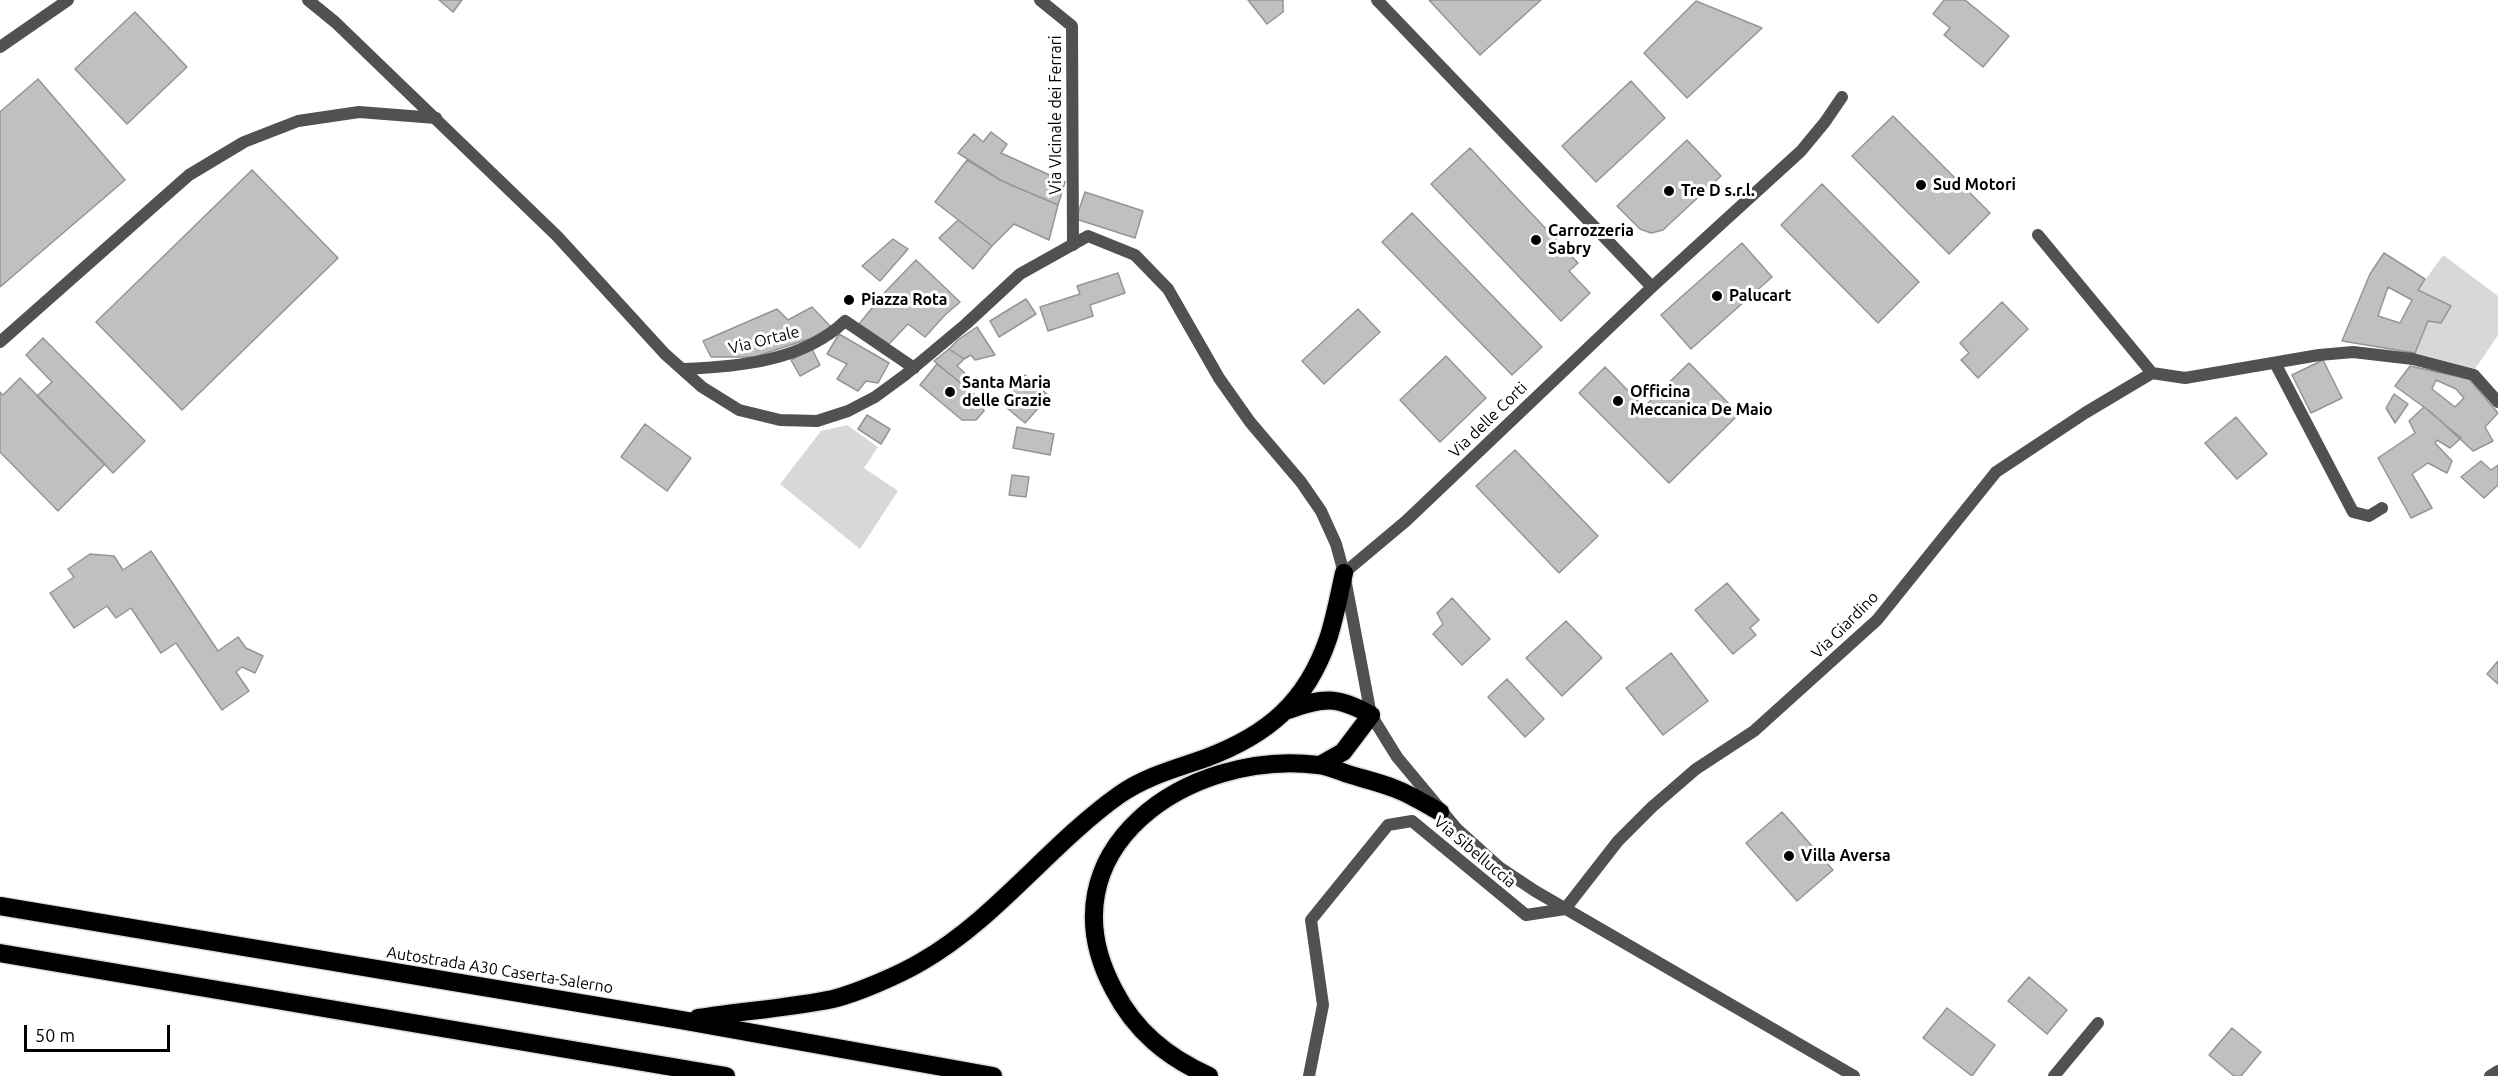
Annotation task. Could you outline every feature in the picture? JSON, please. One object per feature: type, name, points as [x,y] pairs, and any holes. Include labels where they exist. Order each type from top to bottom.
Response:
[{"type":"highway","points":[[681,1020],[834,998],[921,962],[974,924],[1109,802],[1133,785],[1238,744],[1262,731],[1287,710],[1310,678],[1328,640],[1344,573]]},
{"type":"highway","points":[[1287,710],[1310,702],[1332,699],[1357,707],[1371,715],[1343,752],[1320,765]]},
{"type":"highway","points":[[1209,1076],[1160,1049],[1138,1028],[1118,999],[1102,968],[1094,933],[1095,894],[1109,857],[1135,821],[1161,801],[1194,783],[1227,772],[1278,764],[1320,765],[1398,790],[1440,812]]},
{"type":"highway","name":"Autostrada A30 Caserta-Salerno","points":[[0,906],[681,1020],[993,1076]]},
{"type":"highway","points":[[0,953],[726,1076]]},
{"type":"street","points":[[0,47],[68,0]]},
{"type":"street","points":[[308,0],[335,22],[557,236],[665,354],[702,387],[739,410],[780,420],[817,421],[848,411],[875,397],[914,368],[1020,274],[1088,236],[1135,255],[1168,289],[1219,378],[1321,511],[1336,544],[1344,573],[1371,715],[1397,757],[1440,812],[1499,867],[1565,909],[1854,1076]]},
{"type":"street","name":"Via VIcinale dei Ferrari","points":[[1040,0],[1072,26],[1073,245]]},
{"type":"street","points":[[1377,0],[1652,287]]},
{"type":"street","name":"Via delle Corti","points":[[1344,573],[1406,521],[1652,287],[1801,151],[1842,97]]},
{"type":"street","points":[[0,342],[189,175],[244,142],[298,121],[358,112],[436,118]]},
{"type":"street","points":[[2038,235],[2152,373],[2186,378],[2319,355],[2353,352],[2413,359],[2474,375],[2498,402]]},
{"type":"street","name":"Via Ortale","points":[[683,369],[723,368],[780,355],[810,346],[832,333],[845,321],[914,368]]},
{"type":"street","points":[[2275,363],[2353,512],[2369,516],[2382,508]]},
{"type":"street","name":"Via Giardino","points":[[1565,909],[1618,841],[1652,807],[1696,769],[1754,731],[1877,620],[1996,472],[2130,384],[2152,373]]},
{"type":"street","name":"Via Sibelluccia","points":[[1309,1076],[1323,1005],[1311,920],[1388,825],[1412,821],[1526,915],[1565,909]]},
{"type":"street","points":[[2054,1076],[2098,1023]]},
{"type":"street","points":[[2490,1076],[2498,1071]]},
{"type":"shaded area","points":[[2443,255],[2498,296],[2498,335],[2475,369],[2415,353],[2428,321],[2441,323],[2450,306],[2418,290]]},
{"type":"shaded area","points":[[847,425],[878,447],[864,468],[898,491],[860,549],[780,484],[821,431]]},
{"type":"building","points":[[439,0],[462,0],[453,12]]},
{"type":"building","points":[[1248,0],[1283,0],[1283,12],[1267,24]]},
{"type":"building","points":[[1429,0],[1541,0],[1480,55]]},
{"type":"building","points":[[1944,0],[1965,0],[2009,36],[1983,67],[1944,35],[1950,28],[1933,14]]},
{"type":"building","points":[[1696,1],[1762,28],[1687,98],[1644,53]]},
{"type":"building","points":[[135,12],[187,67],[127,124],[75,69]]},
{"type":"building","points":[[38,79],[125,180],[0,287],[0,112]]},
{"type":"building","points":[[1631,81],[1665,118],[1596,182],[1562,146]]},
{"type":"building","name":"Sud Motori","points":[[1893,116],[1990,213],[1949,254],[1852,156]]},
{"type":"building","points":[[991,132],[1007,144],[1001,153],[1065,182],[1058,205],[1002,181],[958,153],[974,134],[983,142]]},
{"type":"building","name":"Tre D s.r.l.","points":[[1687,140],[1721,176],[1663,230],[1651,233],[1640,229],[1617,206]]},
{"type":"building","points":[[1470,148],[1578,263],[1569,271],[1590,293],[1561,321],[1431,184]]},
{"type":"building","points":[[967,160],[1002,181],[1058,205],[1049,240],[1014,224],[992,246],[935,202]]},
{"type":"building","points":[[252,170],[338,258],[182,410],[96,322]]},
{"type":"building","points":[[1822,184],[1919,282],[1878,323],[1781,225]]},
{"type":"building","points":[[1085,192],[1143,211],[1135,238],[1076,219]]},
{"type":"building","points":[[1412,213],[1542,347],[1512,375],[1382,242]]},
{"type":"building","points":[[958,220],[992,246],[973,269],[939,238]]},
{"type":"building","points":[[893,239],[908,249],[880,281],[862,266]]},
{"type":"building","name":"Palucart","points":[[1742,243],[1772,277],[1691,349],[1661,315]]},
{"type":"building","points":[[2384,253],[2425,279],[2418,290],[2451,306],[2441,323],[2428,321],[2415,353],[2342,341],[2370,274]],"holes":[[[2388,287],[2412,300],[2400,323],[2378,316]]]},
{"type":"building","points":[[916,260],[960,302],[925,337],[908,324],[889,344],[859,324]]},
{"type":"building","points":[[1118,273],[1125,293],[1090,305],[1093,316],[1048,331],[1040,307],[1080,294],[1077,286]]},
{"type":"building","points":[[1026,299],[1036,314],[999,337],[990,321]]},
{"type":"building","points":[[2002,302],[2028,329],[1978,378],[1961,360],[1969,353],[1960,343]]},
{"type":"building","points":[[812,307],[831,327],[812,338],[754,357],[711,357],[703,341],[777,309],[788,320]]},
{"type":"building","points":[[1358,309],[1380,332],[1324,384],[1302,361]]},
{"type":"building","points":[[977,327],[995,355],[975,360],[971,355],[964,359],[949,349],[959,339]]},
{"type":"building","points":[[839,334],[889,363],[878,383],[866,381],[858,391],[837,379],[847,364],[827,354]]},
{"type":"building","points":[[43,338],[145,441],[113,473],[37,396],[52,382],[26,355]]},
{"type":"building","points":[[812,349],[820,365],[800,376],[791,360]]},
{"type":"building","points":[[949,349],[964,359],[957,366],[969,377],[963,385],[934,361]]},
{"type":"building","points":[[1446,356],[1486,398],[1440,442],[1400,400]]},
{"type":"building","points":[[2323,360],[2342,398],[2311,413],[2292,375]]},
{"type":"building","points":[[1689,363],[1739,414],[1669,483],[1579,393],[1605,367],[1644,407]]},
{"type":"building","name":"Santa Maria delle Grazie","points":[[937,364],[979,398],[984,411],[976,420],[962,420],[920,385]]},
{"type":"building","points":[[2410,366],[2469,379],[2498,413],[2485,427],[2493,441],[2473,451],[2432,413],[2395,386]],"holes":[[[2436,380],[2456,389],[2464,398],[2455,407],[2432,389]]]},
{"type":"building","points":[[1025,375],[1049,396],[1025,423],[1001,403]]},
{"type":"building","points":[[20,378],[105,464],[58,511],[0,452],[0,392],[3,395]]},
{"type":"building","points":[[2394,394],[2408,404],[2395,423],[2386,408]]},
{"type":"building","points":[[2424,407],[2461,438],[2450,448],[2437,440],[2435,443],[2452,461],[2447,473],[2428,463],[2412,474],[2432,508],[2411,518],[2378,458],[2415,433],[2409,421]]},
{"type":"building","points":[[867,415],[890,429],[881,444],[858,429]]},
{"type":"building","points":[[2236,417],[2267,454],[2237,479],[2205,443]]},
{"type":"building","points":[[645,424],[691,458],[667,491],[621,457]]},
{"type":"building","points":[[1017,427],[1054,434],[1050,455],[1013,448]]},
{"type":"building","points":[[1515,450],[1598,536],[1559,573],[1476,486]]},
{"type":"building","points":[[2481,461],[2491,470],[2498,465],[2498,485],[2484,498],[2461,477]]},
{"type":"building","points":[[1012,475],[1029,477],[1026,497],[1009,495]]},
{"type":"building","points":[[151,551],[218,651],[238,637],[246,648],[263,656],[255,673],[242,667],[236,672],[249,691],[222,710],[176,643],[161,653],[131,608],[116,618],[107,606],[74,628],[50,593],[74,577],[68,569],[90,554],[114,556],[123,570]]},
{"type":"building","points":[[1727,583],[1759,620],[1750,628],[1756,635],[1733,654],[1695,610]]},
{"type":"building","points":[[1452,598],[1490,639],[1462,665],[1433,634],[1443,624],[1437,613]]},
{"type":"building","points":[[1566,621],[1602,658],[1562,696],[1526,658]]},
{"type":"building","points":[[1671,653],[1708,701],[1663,735],[1626,688]]},
{"type":"building","points":[[2498,661],[2498,684],[2487,674]]},
{"type":"building","points":[[1507,679],[1544,719],[1525,737],[1488,697]]},
{"type":"building","name":"Villa Aversa","points":[[1782,812],[1833,870],[1797,901],[1746,843]]},
{"type":"building","points":[[2029,977],[2067,1010],[2047,1034],[2008,1001]]},
{"type":"building","points":[[1947,1008],[1995,1045],[1972,1076],[1923,1038]]},
{"type":"building","points":[[2232,1028],[2261,1052],[2241,1076],[2234,1076],[2209,1055]]},
{"type":"place","name":"Sud Motori","points":[[1921,185]]},
{"type":"place","name":"Tre D s.r.l.","points":[[1669,191]]},
{"type":"place","name":"Carrozzeria Sabry","points":[[1536,240]]},
{"type":"place","name":"Palucart","points":[[1717,296]]},
{"type":"place","name":"Piazza Rota","points":[[849,300]]},
{"type":"place","name":"Santa Maria delle Grazie","points":[[950,392]]},
{"type":"place","name":"Officina Meccanica De Maio","points":[[1618,401]]},
{"type":"place","name":"Villa Aversa","points":[[1789,856]]}]
